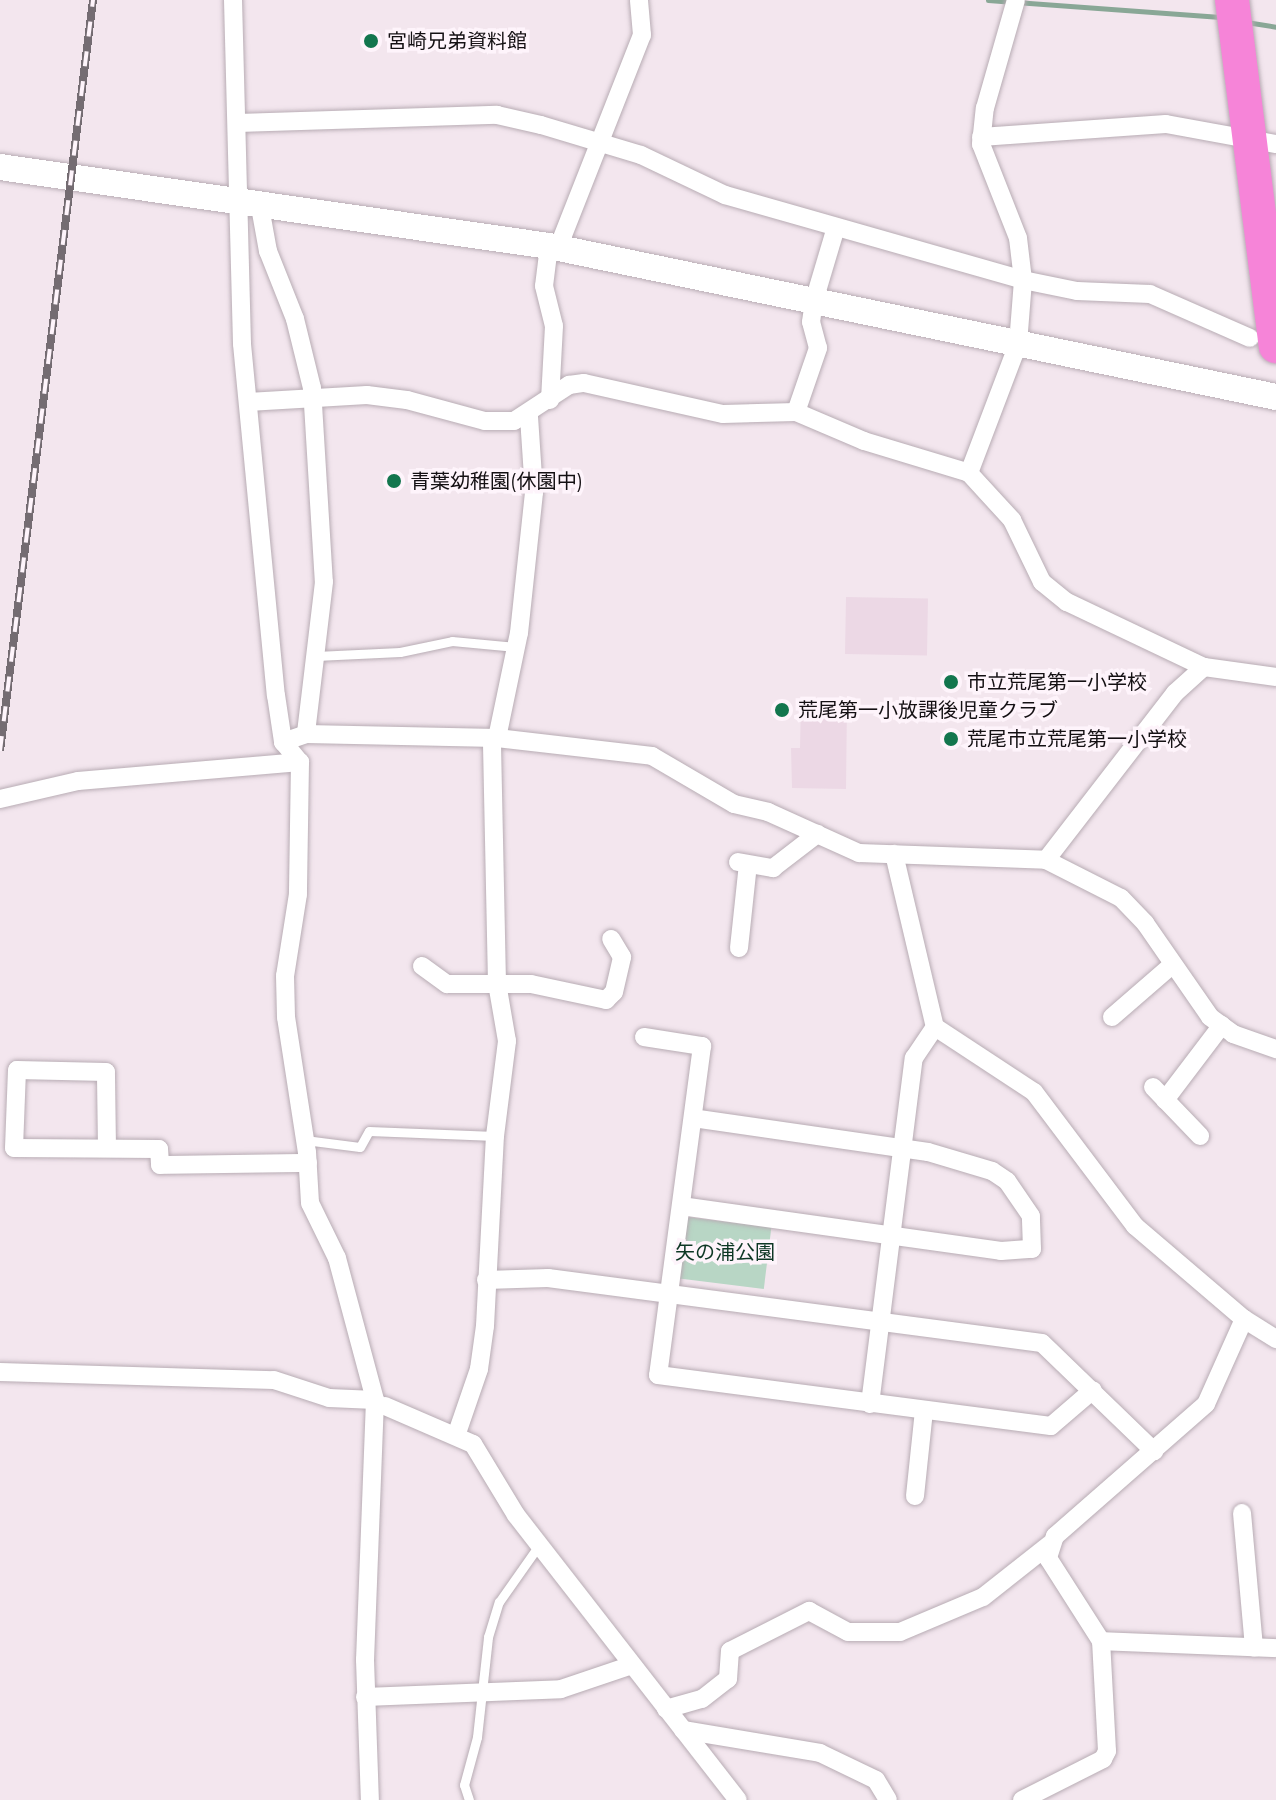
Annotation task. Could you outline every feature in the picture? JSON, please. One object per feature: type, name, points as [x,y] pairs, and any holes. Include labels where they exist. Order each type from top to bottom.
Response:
[{"type":"highway","points":[[1234,13],[1262,143],[1263,342]]},
{"type":"street","points":[[233,0],[238,123],[250,206],[298,331],[313,397],[324,582],[306,734]]},
{"type":"street","points":[[550,400],[554,326],[544,286],[554,247],[642,35],[639,0]]},
{"type":"street","points":[[969,473],[1018,344],[1023,280],[1015,225],[1007,200],[982,157],[981,137],[1015,7]]},
{"type":"street","points":[[238,123],[497,115],[641,155],[725,195],[1023,280],[1077,291],[1150,294],[1263,342]]},
{"type":"street","points":[[981,137],[1166,124],[1262,143]]},
{"type":"street","points":[[0,167],[71,174],[250,206],[554,247],[1276,397]]},
{"type":"street","points":[[250,206],[239,269],[248,402],[283,742],[300,762],[298,894],[285,976],[291,1062],[305,1140],[310,1203],[337,1258],[380,1403],[365,1697],[370,1800]]},
{"type":"street","points":[[796,412],[818,348],[811,322],[814,301],[836,227]]},
{"type":"street","points":[[248,402],[313,397],[407,400],[485,421],[529,416],[569,385],[584,383],[723,414],[796,412],[864,441],[969,473],[1012,520],[1042,582],[1059,595],[1204,667],[1276,677]]},
{"type":"street","points":[[457,1433],[479,1369],[495,1136],[507,1041],[497,983],[494,738],[516,647],[534,492],[529,416]]},
{"type":"street","points":[[1046,860],[1175,693],[1204,667]]},
{"type":"street","points":[[283,742],[306,734],[494,738],[652,756],[734,804],[859,853],[1046,860],[1121,898],[1222,1025],[1276,1049]]},
{"type":"street","points":[[0,799],[78,781],[300,762]]},
{"type":"street","points":[[739,948],[743,863],[773,868],[817,834]]},
{"type":"street","points":[[894,854],[935,1027],[1034,1092],[1135,1226],[1244,1319],[1276,1339]]},
{"type":"street","points":[[422,966],[447,984],[531,984],[606,1000],[614,992],[622,957],[611,939]]},
{"type":"street","points":[[1112,1017],[1172,965]]},
{"type":"street","points":[[1200,1136],[1159,1093],[1222,1025]]},
{"type":"street","points":[[870,1404],[914,1058],[935,1027]]},
{"type":"street","points":[[644,1037],[702,1046],[658,1375],[1051,1426],[1093,1390]]},
{"type":"street","points":[[107,1148],[106,1072],[17,1070],[14,1148],[159,1149],[160,1165],[308,1163]]},
{"type":"street","points":[[681,1206],[1001,1251],[1032,1249],[1031,1216],[1007,1181],[992,1171],[903,1149],[693,1118]]},
{"type":"street","points":[[486,1280],[548,1278],[1042,1343],[1154,1451]]},
{"type":"street","points":[[666,1709],[702,1699],[728,1679],[730,1651],[809,1611],[848,1632],[900,1632],[983,1597],[1050,1544],[1206,1404],[1244,1319]]},
{"type":"street","points":[[0,1372],[274,1380],[329,1398],[380,1403],[457,1433],[473,1444],[539,1545],[738,1800]]},
{"type":"street","points":[[915,1496],[924,1411]]},
{"type":"street","points":[[1242,1513],[1254,1647]]},
{"type":"street","points":[[1022,1800],[1103,1759],[1107,1751],[1101,1641],[1048,1558],[1050,1544]]},
{"type":"street","points":[[1101,1641],[1276,1648]]},
{"type":"street","points":[[365,1697],[480,1689],[561,1689],[632,1665]]},
{"type":"street","points":[[683,1730],[820,1753],[876,1780],[888,1800]]},
{"type":"lane","points":[[316,656],[400,652],[452,641],[516,647]]},
{"type":"lane","points":[[305,1140],[360,1147],[369,1131],[495,1136]]},
{"type":"lane","points":[[469,1800],[464,1785],[477,1737],[480,1689],[499,1602],[539,1545]]},
{"type":"shaded area","points":[[846,597],[928,598],[927,655],[845,654]]},
{"type":"shaded area","points":[[801,702],[847,703],[846,789],[792,788],[791,748],[800,748]]},
{"type":"green space","name":"矢の浦公園","points":[[687,1217],[771,1227],[764,1289],[679,1279]]},
{"type":"waterway","points":[[988,0],[1220,17]]},
{"type":"waterway","points":[[1246,22],[1276,27]]},
{"type":"railway","points":[[0,751],[93,0]]},
{"type":"place","name":"宮崎兄弟資料館","points":[[371,41]]},
{"type":"place","name":"青葉幼稚園(休園中)","points":[[394,481]]},
{"type":"place","name":"市立荒尾第一小学校","points":[[951,682]]},
{"type":"place","name":"荒尾第一小放課後児童クラブ","points":[[782,710]]},
{"type":"place","name":"荒尾市立荒尾第一小学校","points":[[951,739]]}]
